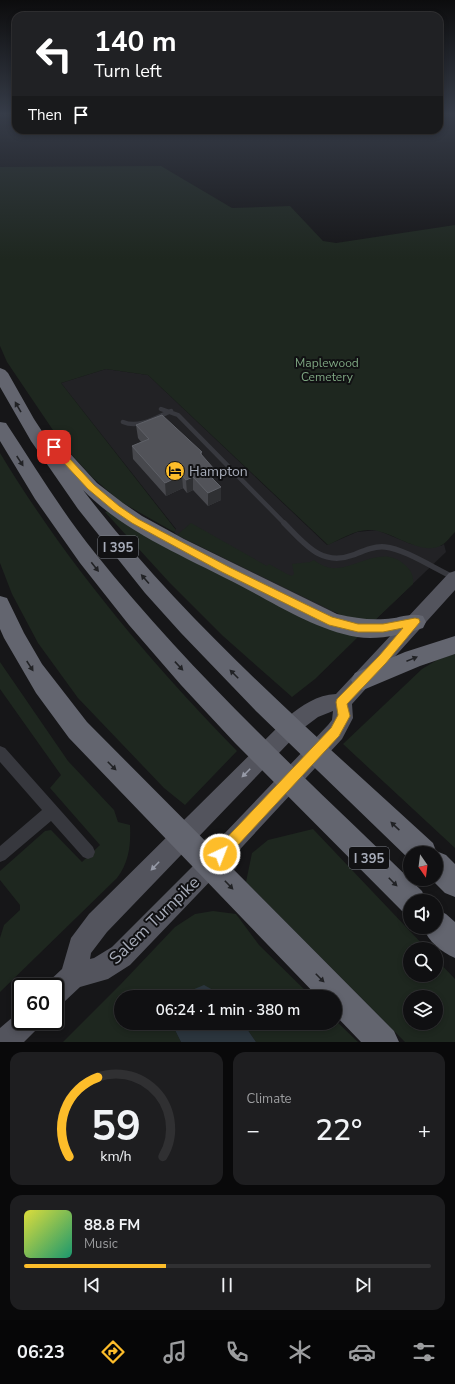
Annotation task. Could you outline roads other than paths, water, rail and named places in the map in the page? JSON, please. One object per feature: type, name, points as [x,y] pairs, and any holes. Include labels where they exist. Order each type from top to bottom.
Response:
[{"type":"highway","name":"I 395","points":[[0,373],[34,433],[76,494],[140,573],[200,640],[262,701],[415,846]]},
{"type":"highway","name":"I 395","points":[[0,427],[48,504],[107,582],[158,642],[236,726],[405,894]]},
{"type":"highway","points":[[34,433],[54,447],[91,487],[129,517],[167,539],[282,598],[329,620],[349,626],[369,629],[415,622]]},
{"type":"highway","points":[[0,604],[8,626],[22,653],[58,706],[98,752],[383,1042]]},
{"type":"highway","points":[[363,680],[413,659],[455,645]]},
{"type":"highway","points":[[443,872],[455,883]]},
{"type":"highway","points":[[443,931],[455,943]]},
{"type":"main road","points":[[64,984],[73,976],[80,948],[90,932],[182,837],[305,714],[321,704],[341,702],[363,680],[455,578]]},
{"type":"main road","name":"Salem Turnpike","points":[[73,976],[99,970],[121,956],[210,865],[335,732],[344,716],[341,702]]},
{"type":"main road","points":[[5,1042],[18,1030]]},
{"type":"street","points":[[0,752],[88,852]]},
{"type":"street","points":[[0,855],[52,811]]},
{"type":"lane","points":[[161,409],[171,411],[178,415],[308,547],[323,557],[342,559],[370,548],[387,547],[402,552],[429,567],[455,578]]},
{"type":"lane","points":[[123,422],[130,425],[135,425],[171,411]]},
{"type":"place","name":"Hampton","points":[[175,471]]},
{"type":"park label","name":"Maplewood Cemetery","points":[[327,370]]}]
